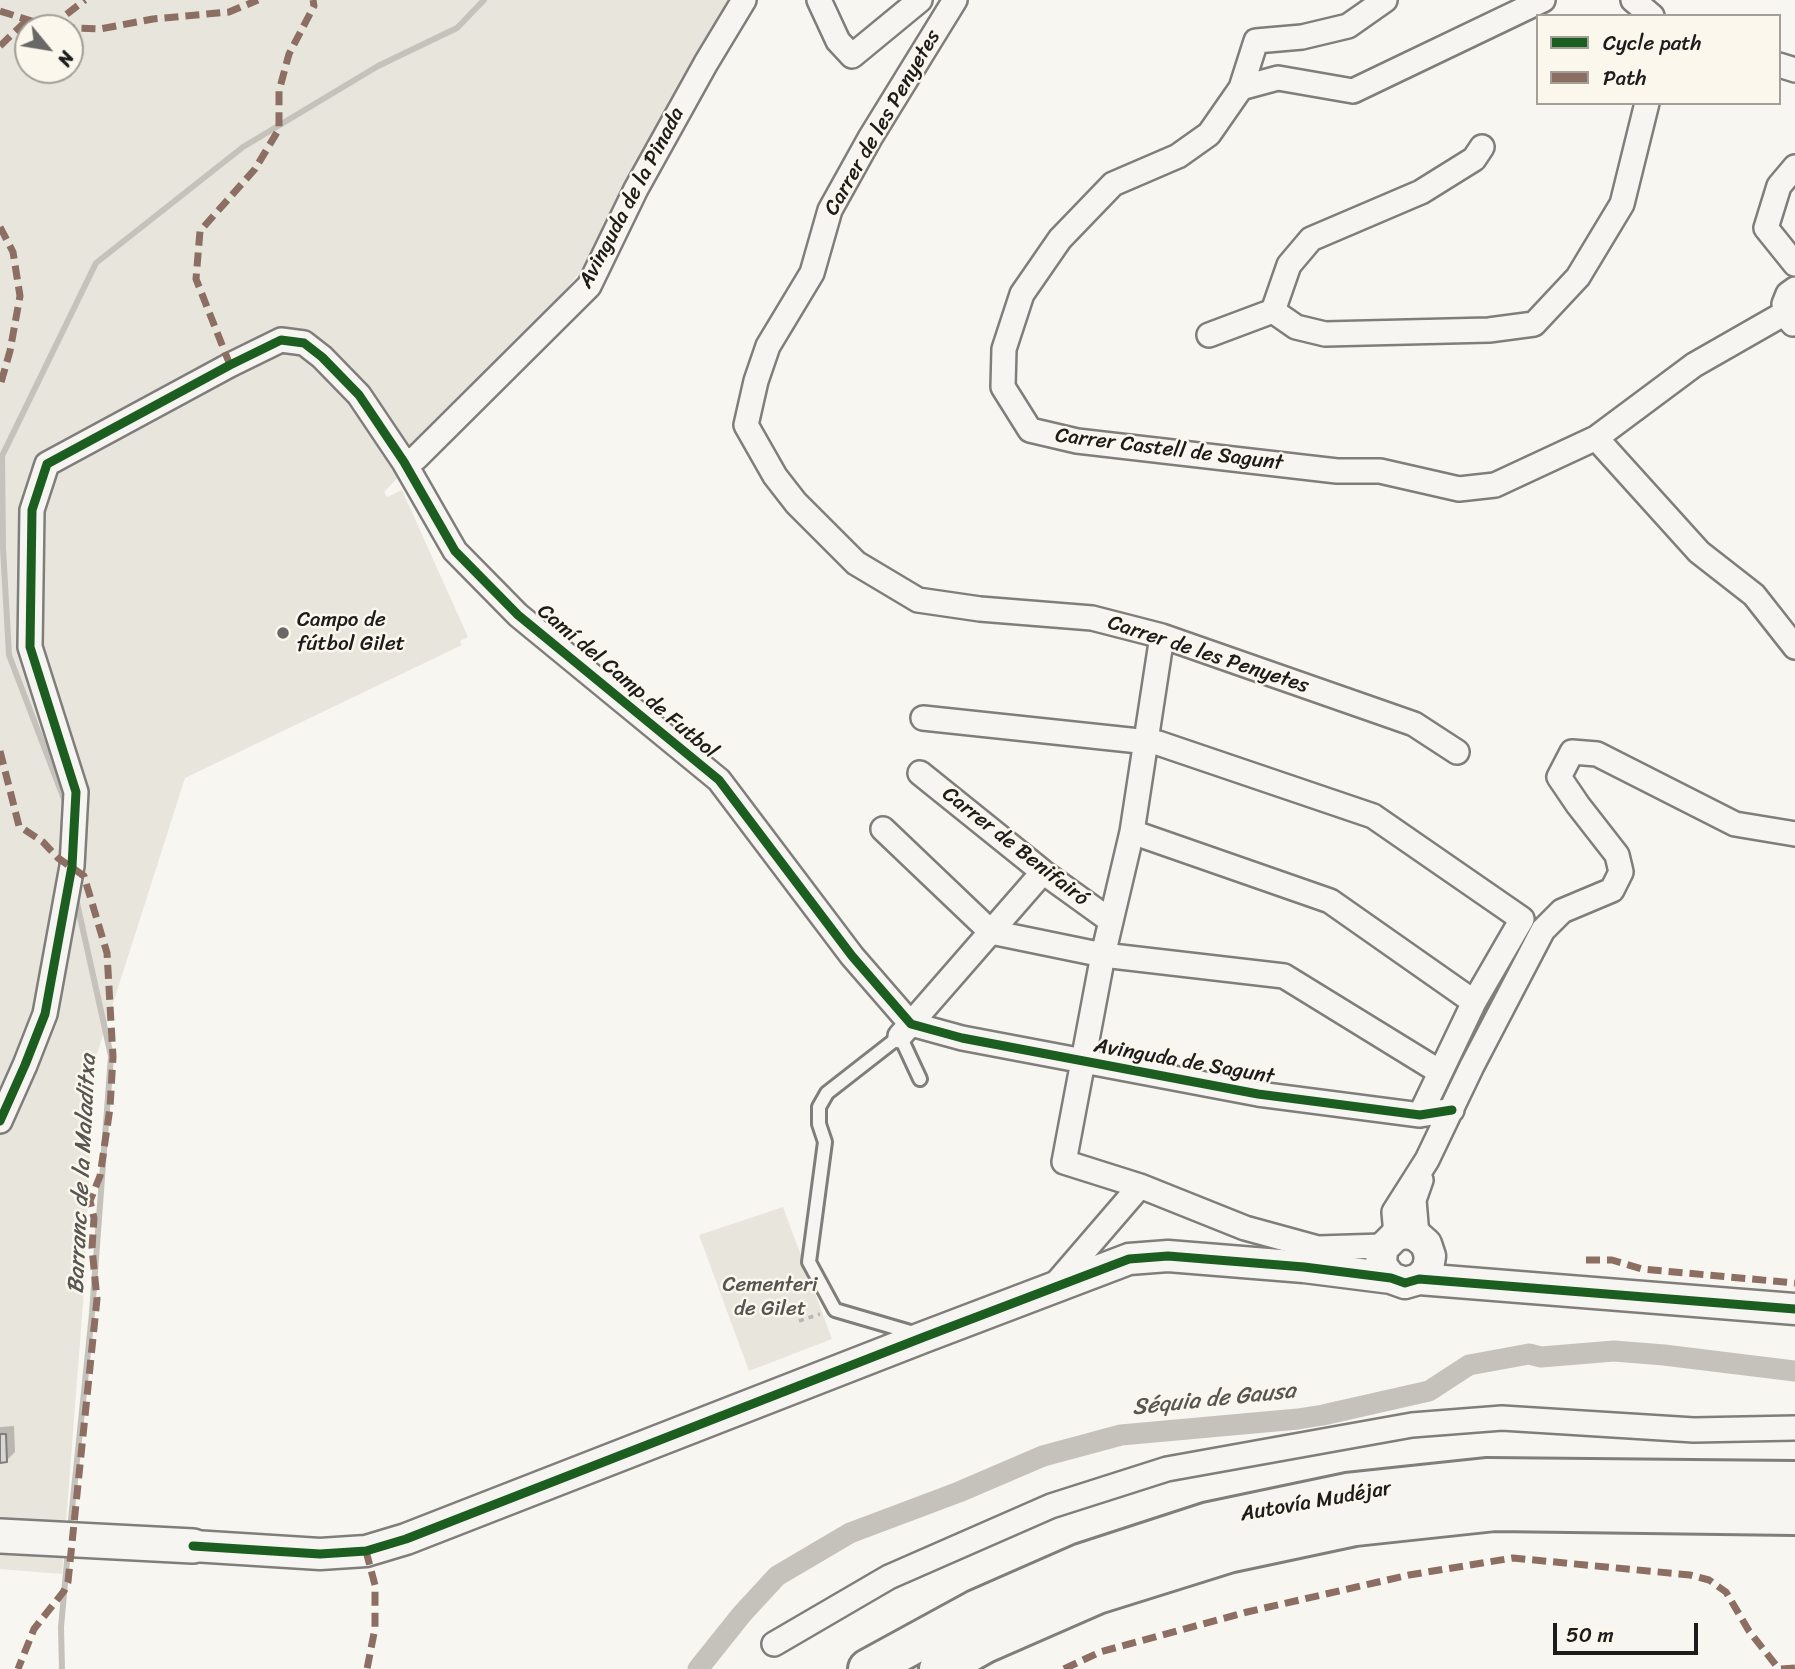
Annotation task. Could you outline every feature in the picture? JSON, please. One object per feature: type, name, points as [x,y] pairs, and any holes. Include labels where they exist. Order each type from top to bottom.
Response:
[{"type":"highway","name":"Autovía Mudéjar","points":[[868,1669],[976,1610],[1083,1563],[1209,1522],[1347,1493],[1488,1478],[1795,1481]]},
{"type":"highway","name":"Autovía Mudéjar","points":[[939,1669],[985,1643],[1097,1594],[1228,1553],[1355,1526],[1495,1511],[1795,1515]]},
{"type":"main road","points":[[0,1535],[193,1546]]},
{"type":"street","name":"Avinguda de la Pinada","points":[[404,462],[416,458],[589,286],[642,178],[744,0]]},
{"type":"street","points":[[820,0],[838,41],[852,56],[919,0]]},
{"type":"street","name":"Carrer de les Penyetes","points":[[955,0],[870,138],[830,210],[812,273],[768,346],[755,381],[746,425],[775,476],[796,503],[856,563],[918,600],[980,609],[1091,618],[1162,636],[1414,724],[1457,752]]},
{"type":"street","name":"Carrer Castell de Sagunt","points":[[1385,0],[1348,26],[1302,37],[1256,41],[1241,88],[1209,134],[1178,156],[1113,184],[1060,239],[1022,294],[1004,349],[1003,387],[1030,430],[1077,441],[1337,471],[1380,471],[1459,489],[1495,485],[1597,438],[1693,365],[1790,319]]},
{"type":"street","points":[[1241,88],[1278,78],[1353,91],[1543,0]]},
{"type":"street","points":[[1633,0],[1650,14]]},
{"type":"street","points":[[1273,311],[1296,327],[1325,334],[1489,330],[1534,324],[1578,277],[1622,204],[1647,105]]},
{"type":"street","points":[[1273,311],[1289,265],[1311,239],[1420,192],[1474,159],[1482,147]]},
{"type":"street","points":[[1795,167],[1779,186],[1766,228],[1795,264]]},
{"type":"street","points":[[1790,319],[1784,304],[1788,294],[1795,289]]},
{"type":"street","points":[[1209,335],[1273,311]]},
{"type":"street","name":"Camí del Camp de Futbol","points":[[0,1121],[45,1014],[72,866],[76,792],[30,647],[32,510],[47,464],[281,340],[304,343],[322,357],[359,395],[404,462],[455,551],[518,615],[719,780],[906,1030]]},
{"type":"street","points":[[1597,438],[1699,552],[1754,595],[1795,647]]},
{"type":"street","points":[[1162,636],[1132,832],[1103,955],[1064,1162],[1140,1186],[1245,1228],[1318,1248],[1403,1254],[1510,1287],[1795,1309]]},
{"type":"street","points":[[923,718],[1158,743],[1373,816],[1522,919],[1475,1002],[1420,1115]]},
{"type":"street","points":[[1403,1254],[1414,1200],[1427,1160],[1472,1066],[1543,930],[1562,911],[1612,890],[1620,872],[1617,855],[1559,777],[1572,752],[1597,754],[1735,824],[1795,834]]},
{"type":"street","name":"Carrer de Benifairó","points":[[920,773],[1043,872],[1111,921]]},
{"type":"street","points":[[883,829],[991,932],[1103,955],[1284,976],[1440,1072]]},
{"type":"street","points":[[1132,832],[1330,901],[1475,1002]]},
{"type":"street","points":[[906,1030],[1043,872]]},
{"type":"street","name":"Avinguda de Sagunt","points":[[906,1030],[962,1038],[1258,1094],[1420,1115],[1452,1110]]},
{"type":"street","points":[[1052,1288],[1140,1186]]},
{"type":"street","points":[[193,1546],[320,1554],[366,1551],[406,1539],[924,1336],[1129,1259],[1168,1256],[1304,1267],[1403,1254]]},
{"type":"street","points":[[774,1644],[889,1577],[1051,1506],[1167,1469],[1412,1425],[1502,1418],[1694,1430],[1795,1428]]},
{"type":"lane","points":[[920,1079],[906,1030],[827,1093],[819,1107],[819,1124],[825,1142],[809,1262],[835,1310],[924,1336]]},
{"type":"path","points":[[799,1321],[835,1310]]},
{"type":"shaded area","points":[[0,0],[757,0],[672,123],[617,229],[459,415],[384,492],[387,497],[402,490],[468,637],[460,641],[462,645],[185,778],[94,1063],[83,1303],[62,1574],[0,1569]]},
{"type":"shaded area","name":"Cementeri de Gilet","points":[[783,1207],[832,1339],[749,1371],[699,1235]]},
{"type":"building","points":[[0,1434],[6,1434],[7,1462],[0,1463]]},
{"type":"waterway","name":"Barranc de la Maladitxa","points":[[67,807],[9,655],[3,548],[2,456],[96,263],[243,147],[378,66],[457,28],[484,0]]},
{"type":"waterway","name":"Barranc de la Maladitxa","points":[[70,1529],[92,1313],[111,1056],[75,894]]},
{"type":"waterway","name":"Séquia de Gausa","points":[[698,1669],[777,1576],[850,1533],[959,1492],[1043,1456],[1121,1435],[1323,1415],[1429,1391],[1469,1365],[1529,1354],[1541,1357],[1614,1351],[1795,1371]]},
{"type":"waterway","name":"Barranc de la Maladitxa","points":[[62,1669],[61,1627],[68,1550]]},
{"type":"marked path","points":[[67,14],[85,0]]},
{"type":"marked path","points":[[0,11],[50,27],[100,29],[153,19],[229,12],[258,0]]},
{"type":"marked path","points":[[230,365],[196,279],[200,231],[255,169],[279,129],[279,91],[289,54],[314,6],[313,0]]},
{"type":"marked path","points":[[0,46],[14,33]]},
{"type":"marked path","points":[[0,227],[13,252],[20,296],[10,351],[0,386]]},
{"type":"marked path","points":[[0,751],[19,826],[84,876],[107,953],[113,1057],[110,1108],[100,1176],[90,1201],[94,1218],[92,1248],[97,1299],[68,1582],[34,1629],[18,1669]]},
{"type":"marked path","points":[[1586,1260],[1612,1260],[1642,1269],[1795,1283]]},
{"type":"marked path","points":[[366,1551],[375,1585],[375,1628],[367,1669]]},
{"type":"marked path","points":[[1064,1669],[1100,1652],[1247,1612],[1409,1575],[1513,1558],[1690,1575],[1709,1580],[1726,1592],[1749,1631],[1779,1669]]},
{"type":"marked path","points":[[1781,1669],[1795,1668]]},
{"type":"cycle path","points":[[0,1121],[45,1014],[72,866],[76,792],[30,647],[32,510],[47,464],[281,340],[304,343],[322,357],[359,395],[404,462],[455,551],[518,615],[719,780],[852,956],[911,1024],[962,1038],[1258,1094],[1420,1115],[1452,1110]]},
{"type":"cycle path","points":[[193,1546],[320,1554],[366,1551],[406,1539],[1129,1259],[1168,1256],[1304,1267],[1391,1278],[1405,1283],[1419,1279],[1795,1309]]},
{"type":"place","name":"Campo de fútbol Gilet","points":[[283,633]]}]
